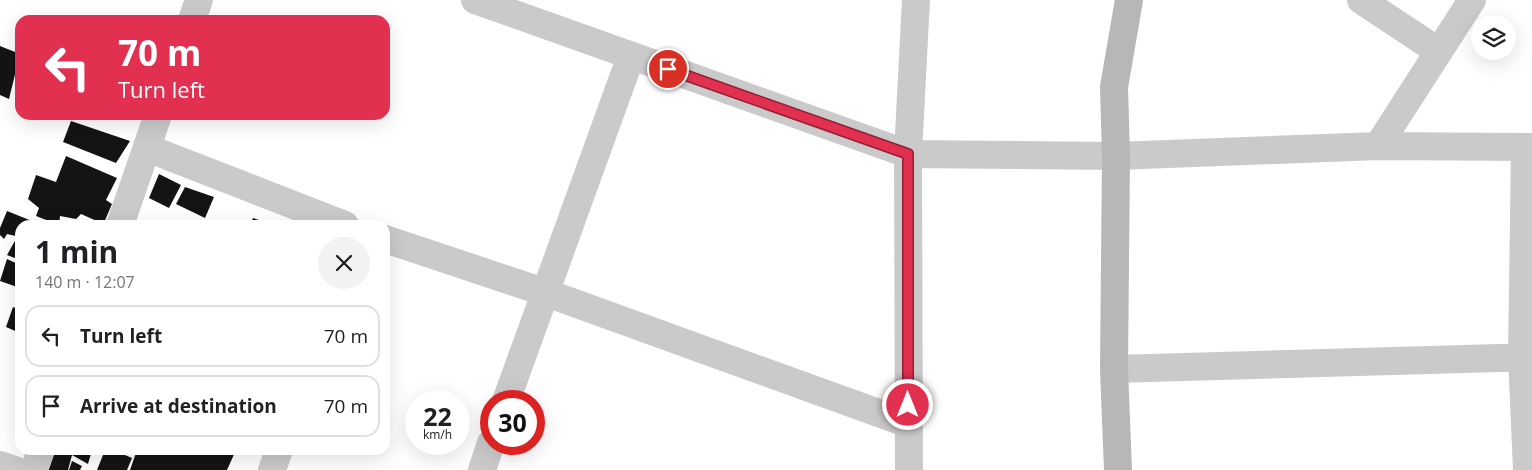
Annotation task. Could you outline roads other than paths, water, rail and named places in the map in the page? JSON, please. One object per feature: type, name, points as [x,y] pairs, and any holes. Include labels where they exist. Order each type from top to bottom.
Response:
[{"type":"main road","points":[[1118,470],[1114,370],[1116,156],[1114,87],[1129,0]]},
{"type":"street","points":[[194,15],[199,0]]},
{"type":"street","points":[[475,0],[908,154],[1116,156],[1378,146],[1528,147],[1527,470]]},
{"type":"street","points":[[909,470],[908,154],[916,0]]},
{"type":"street","points":[[1361,0],[1438,51]]},
{"type":"street","points":[[1378,146],[1472,0]]},
{"type":"street","points":[[510,390],[631,56]]},
{"type":"street","points":[[122,220],[156,120]]},
{"type":"street","points":[[147,148],[332,220]]},
{"type":"street","points":[[390,241],[544,292],[909,424]]},
{"type":"street","points":[[1114,370],[1527,357]]},
{"type":"street","points":[[34,470],[38,455]]},
{"type":"street","points":[[272,470],[278,455]]},
{"type":"street","points":[[482,470],[487,455]]},
{"type":"street","points":[[0,464],[15,470]]}]
